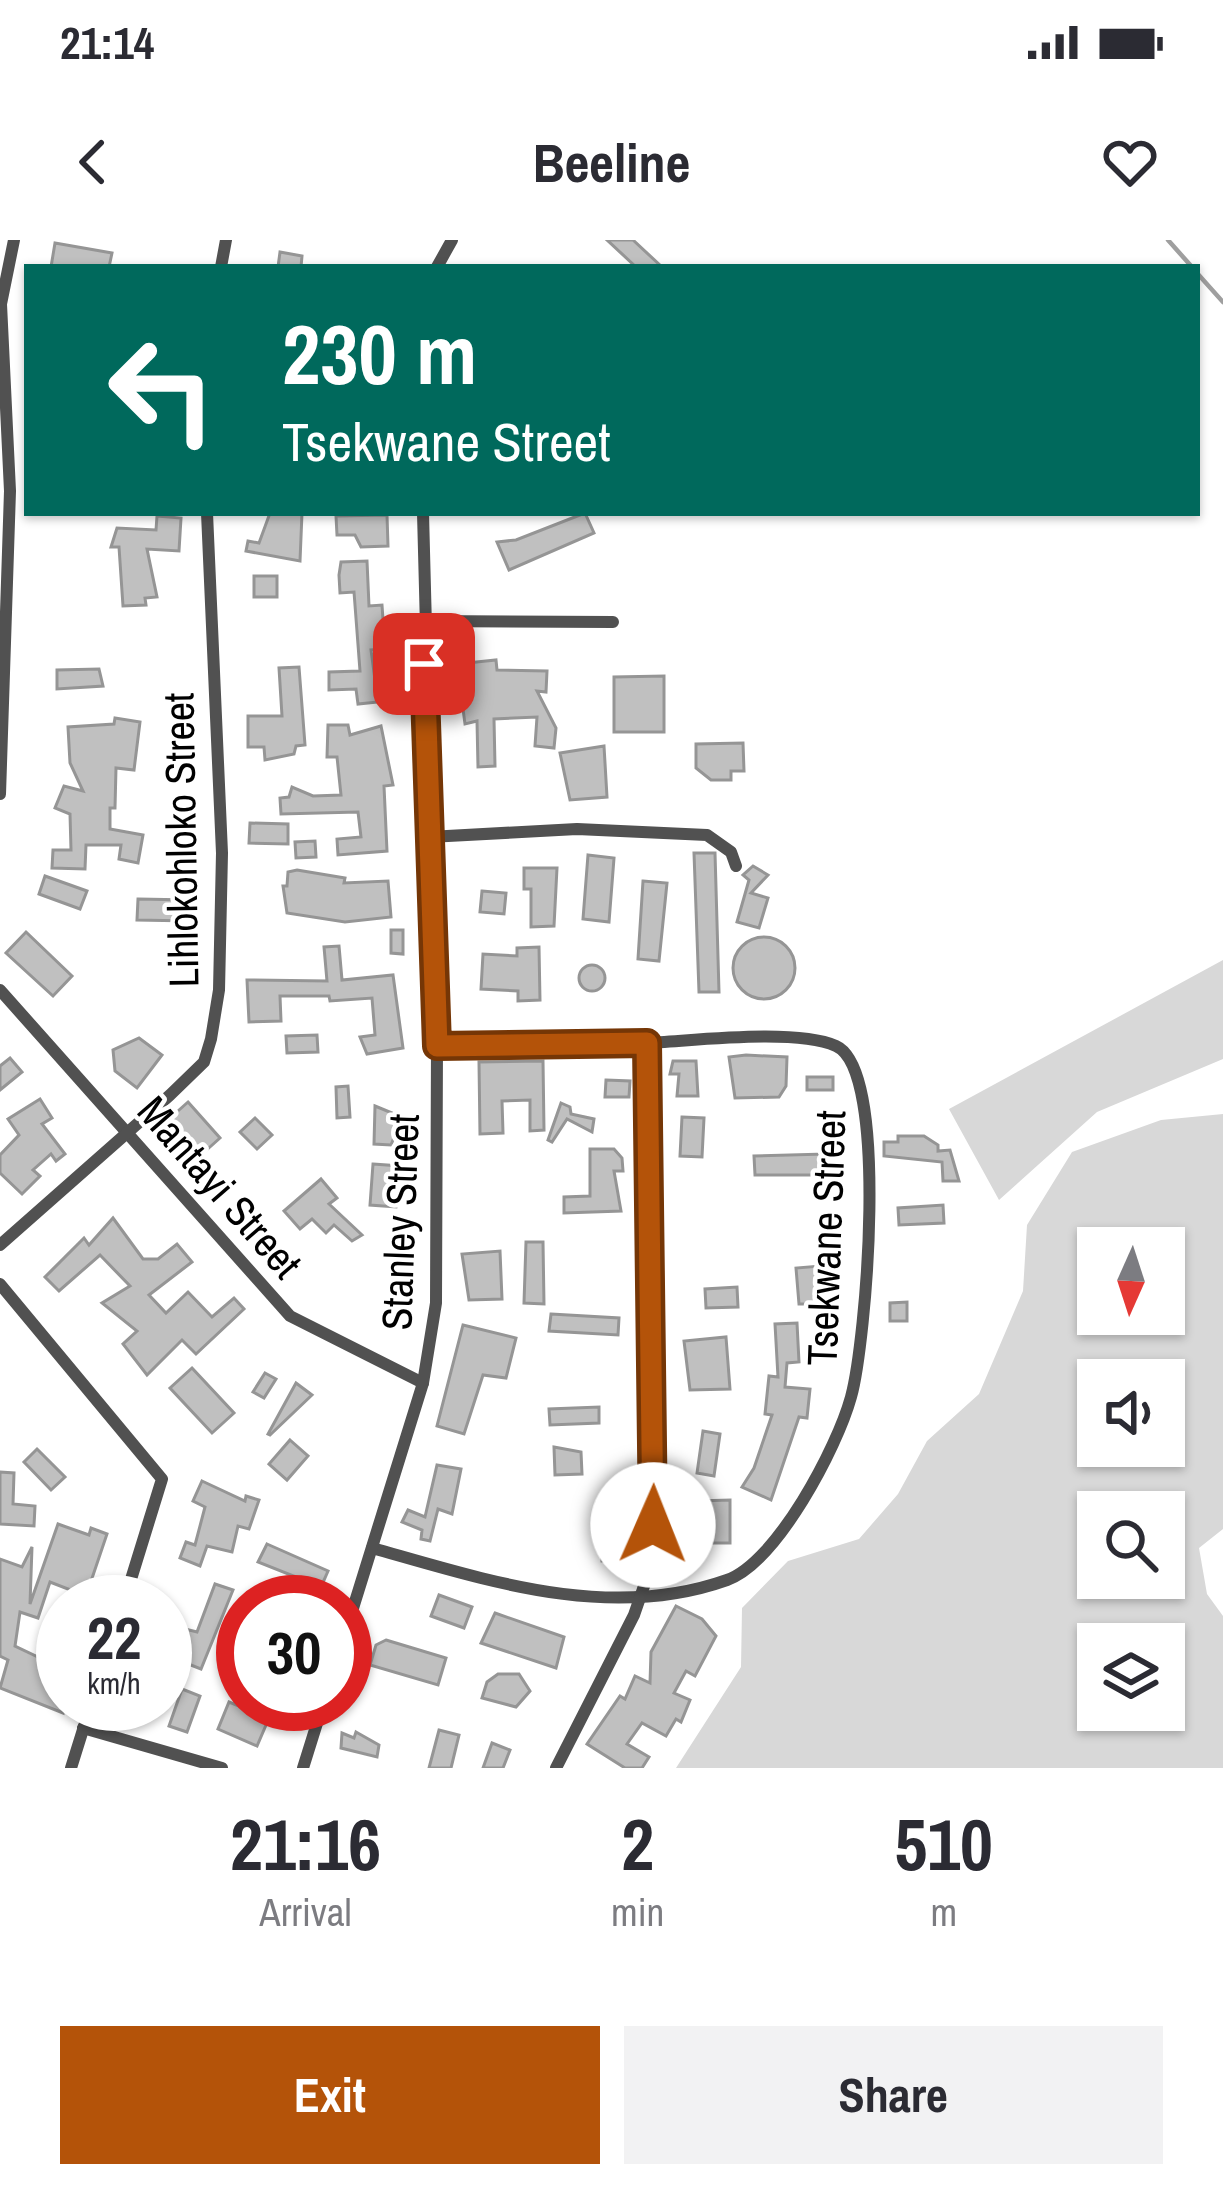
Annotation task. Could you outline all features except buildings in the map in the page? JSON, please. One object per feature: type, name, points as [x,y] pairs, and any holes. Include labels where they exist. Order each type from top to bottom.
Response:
[{"type":"street","points":[[0,794],[10,491],[1,304],[14,240]]},
{"type":"street","points":[[10,491],[24,491]]},
{"type":"street","name":"Lihlokohloko Street","points":[[0,1245],[203,1062],[219,991],[222,853],[207,516]]},
{"type":"street","name":"Stanley Street","points":[[364,1575],[423,1383],[436,1303],[437,1046],[422,621],[423,516]]},
{"type":"street","points":[[422,621],[613,622]]},
{"type":"street","points":[[429,837],[577,829],[707,836],[731,852],[736,866]]},
{"type":"street","name":"Mantayi Street","points":[[0,990],[290,1316],[423,1383]]},
{"type":"street","name":"Tsekwane Street","points":[[372,1548],[534,1593],[642,1594],[730,1579],[769,1553],[850,1402],[866,1279],[868,1128],[855,1062],[836,1046],[779,1038],[437,1046]]},
{"type":"street","points":[[556,1768],[642,1594],[652,1563],[655,1487],[647,1043]]},
{"type":"street","points":[[0,1283],[162,1479],[132,1575]]},
{"type":"street","points":[[71,1768],[82,1731]]},
{"type":"street","points":[[93,1731],[222,1768]]},
{"type":"street","points":[[303,1768],[315,1731]]},
{"type":"shaded area","points":[[1223,960],[1223,1059],[1097,1112],[999,1200],[949,1109]]},
{"type":"shaded area","points":[[1223,1114],[1223,1529],[1199,1548],[1207,1594],[1223,1616],[1223,1768],[676,1768],[741,1667],[742,1608],[788,1561],[859,1539],[898,1494],[927,1441],[979,1394],[1023,1291],[1027,1225],[1072,1152],[1161,1120]]},
{"type":"waterway","points":[[1168,240],[1189,264]]},
{"type":"waterway","points":[[1200,276],[1223,302]]},
{"type":"route","points":[[424,664],[437,1046],[647,1043],[653,1525]]}]
